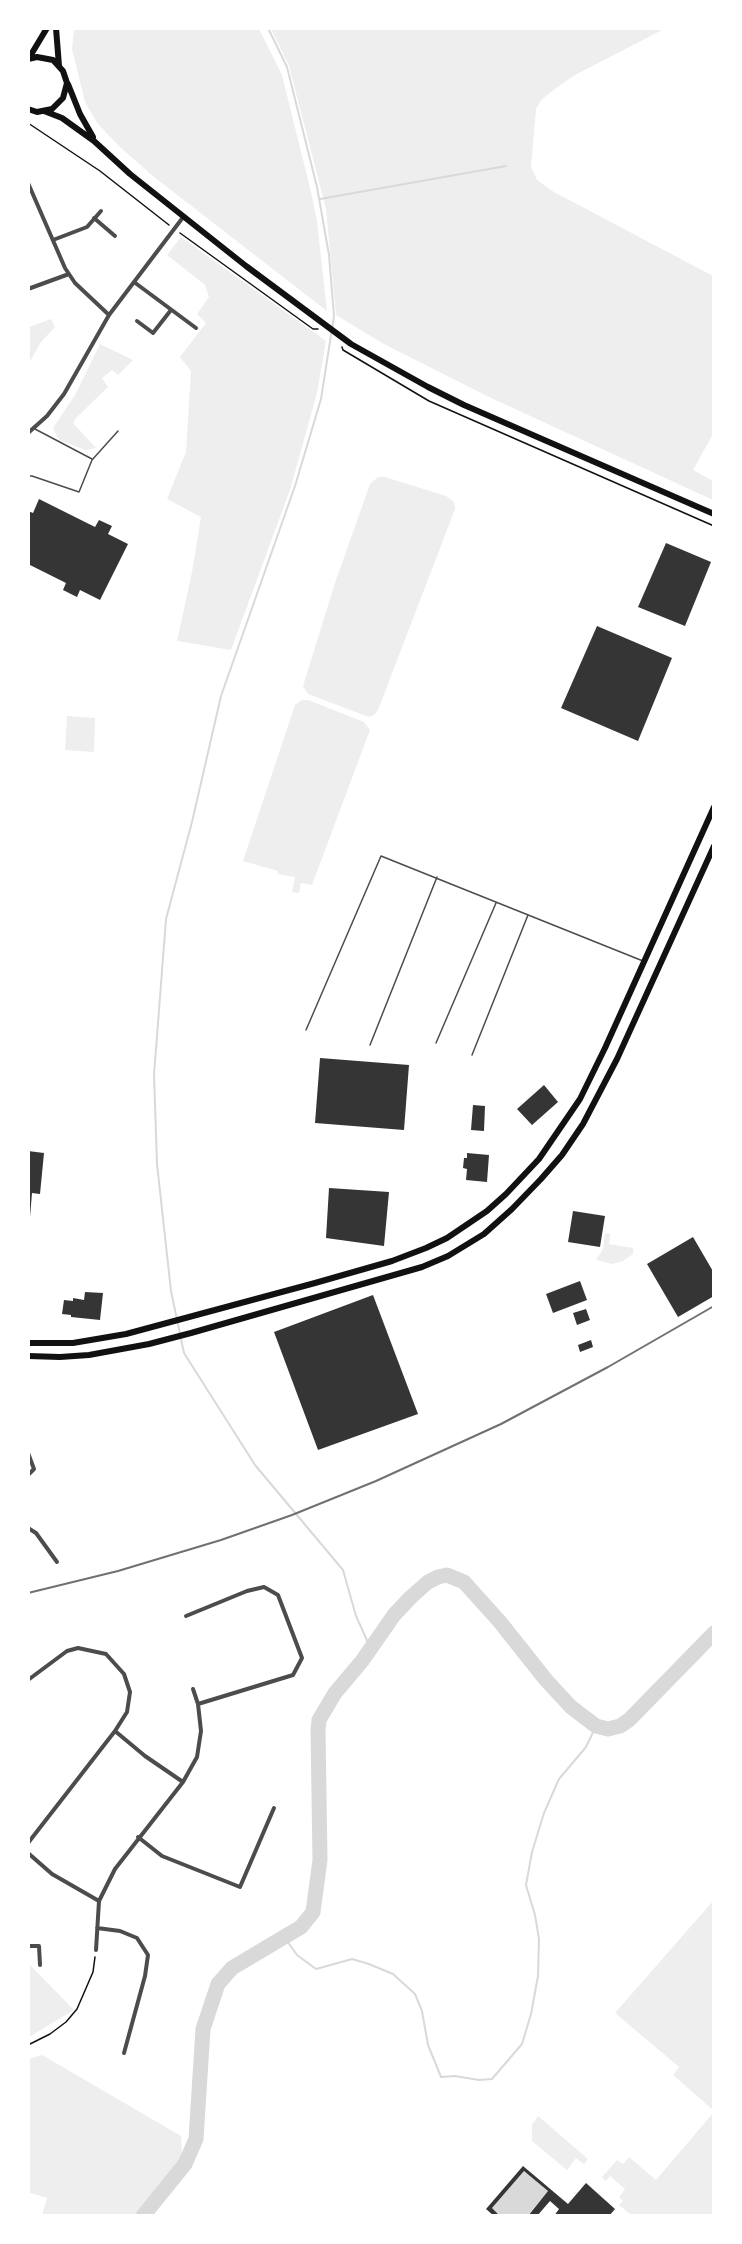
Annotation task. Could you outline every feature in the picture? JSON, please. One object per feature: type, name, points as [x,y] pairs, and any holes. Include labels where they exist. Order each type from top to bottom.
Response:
[{"type":"main road","points":[[29,59],[48,28]]},
{"type":"main road","points":[[56,28],[59,66],[94,141]]},
{"type":"main road","points":[[29,59],[45,57],[59,66]]},
{"type":"main road","points":[[28,110],[52,109],[63,98],[67,83]]},
{"type":"main road","points":[[44,111],[62,118],[94,141],[130,174],[345,343],[465,405],[714,514]]},
{"type":"main road","points":[[28,1343],[91,1341],[164,1324],[397,1259],[447,1238],[487,1211],[526,1174],[568,1119],[597,1066],[714,807]]},
{"type":"main road","points":[[28,1356],[60,1358],[88,1355],[167,1339],[422,1267],[465,1246],[512,1209],[562,1155],[583,1124],[600,1094],[714,846]]},
{"type":"street","points":[[28,183],[69,274],[75,283],[109,315]]},
{"type":"street","points":[[53,240],[87,227],[101,211]]},
{"type":"street","points":[[28,433],[47,416],[63,394],[109,315],[184,216]]},
{"type":"street","points":[[94,218],[115,236]]},
{"type":"street","points":[[28,289],[69,274]]},
{"type":"street","points":[[134,282],[196,328]]},
{"type":"street","points":[[136,321],[153,333],[171,310]]},
{"type":"street","points":[[28,1453],[34,1469],[28,1475]]},
{"type":"street","points":[[28,1528],[36,1533],[57,1562]]},
{"type":"street","points":[[186,1616],[247,1591],[264,1587],[278,1595],[302,1659],[293,1675],[198,1704]]},
{"type":"street","points":[[28,1680],[67,1651],[78,1648],[106,1654],[124,1674],[130,1692],[127,1712],[115,1731],[28,1843]]},
{"type":"street","points":[[96,1950],[99,1901],[115,1869],[183,1782],[196,1756],[201,1731],[198,1704],[193,1689]]},
{"type":"street","points":[[115,1731],[145,1756],[183,1782]]},
{"type":"street","points":[[138,1837],[162,1856],[240,1887],[274,1808]]},
{"type":"street","points":[[28,1853],[52,1874],[99,1901]]},
{"type":"street","points":[[97,1928],[120,1931],[137,1938],[148,1955],[145,1976],[124,2054]]},
{"type":"street","points":[[28,1946],[39,1946],[40,1965]]},
{"type":"lane","points":[[34,428],[92,460]]},
{"type":"lane","points":[[28,476],[79,492],[92,460],[118,431]]},
{"type":"lane","points":[[306,1030],[381,856],[644,961]]},
{"type":"lane","points":[[370,1045],[437,877]]},
{"type":"lane","points":[[436,1043],[497,902]]},
{"type":"lane","points":[[472,1055],[528,915]]},
{"type":"path","points":[[345,343],[343,350],[429,401],[714,526]]},
{"type":"path","points":[[28,2044],[50,2034],[66,2022],[77,2009],[93,1972],[96,1950]]},
{"type":"shaded area","points":[[74,29],[259,29],[282,75],[311,192],[317,221],[327,311],[154,177],[98,124],[85,102],[72,49]]},
{"type":"shaded area","points":[[271,29],[664,29],[575,75],[541,100],[536,109],[531,167],[537,180],[554,192],[713,276],[713,434],[693,470],[713,481],[713,500],[489,397],[382,343],[336,315],[326,209],[289,66]]},
{"type":"shaded area","points":[[181,237],[326,341],[317,393],[290,490],[231,650],[177,641],[201,517],[167,499],[186,452],[191,371],[180,357],[206,323],[197,314],[209,297],[205,285],[167,255]]},
{"type":"shaded area","points":[[51,319],[55,327],[41,342],[29,363],[29,327]]},
{"type":"shaded area","points":[[100,344],[133,360],[118,375],[112,370],[102,378],[108,387],[73,423],[96,448],[85,450],[59,440],[53,428],[75,395]]},
{"type":"shaded area","points":[[378,477],[385,477],[446,496],[454,502],[455,509],[378,710],[369,717],[308,694],[303,686],[335,583],[370,484]]},
{"type":"shaded area","points":[[302,700],[308,700],[364,722],[370,730],[312,885],[301,883],[299,893],[292,892],[295,877],[278,874],[278,871],[243,861],[295,705]]},
{"type":"shaded area","points":[[67,716],[95,718],[94,752],[65,750]]},
{"type":"shaded area","points":[[605,1233],[610,1234],[609,1244],[633,1248],[633,1254],[623,1261],[612,1264],[596,1260],[603,1249]]},
{"type":"shaded area","points":[[713,1901],[713,2110],[673,2075],[679,2067],[615,2013]]},
{"type":"shaded area","points":[[29,1964],[74,2010],[28,2037]]},
{"type":"shaded area","points":[[42,2055],[181,2136],[182,2156],[135,2215],[42,2215],[47,2198],[28,2192],[29,2059]]},
{"type":"shaded area","points":[[713,2113],[713,2215],[631,2215],[619,2205],[623,2201],[619,2197],[625,2189],[610,2176],[606,2181],[602,2177],[617,2160],[623,2164],[629,2157],[656,2180]]},
{"type":"shaded area","points":[[538,2116],[588,2159],[584,2164],[576,2158],[567,2170],[532,2141],[532,2125]]},
{"type":"shaded area","points":[[524,2171],[548,2191],[528,2215],[500,2215],[492,2208]]},
{"type":"building","points":[[39,499],[95,527],[99,520],[112,526],[108,534],[128,544],[100,600],[80,590],[77,597],[63,590],[66,583],[28,564],[28,511],[33,513]]},
{"type":"building","points":[[666,543],[711,562],[685,626],[638,607]]},
{"type":"building","points":[[597,626],[672,658],[638,741],[561,708]]},
{"type":"building","points":[[320,1058],[409,1065],[404,1130],[315,1123]]},
{"type":"building","points":[[544,1085],[558,1102],[532,1125],[517,1109]]},
{"type":"building","points":[[473,1105],[485,1106],[484,1131],[471,1130]]},
{"type":"building","points":[[28,1151],[44,1153],[40,1194],[32,1193],[30,1217],[28,1217]]},
{"type":"building","points":[[467,1153],[489,1155],[487,1182],[466,1180],[467,1169],[463,1168]]},
{"type":"building","points":[[329,1188],[389,1192],[384,1246],[326,1238]]},
{"type":"building","points":[[573,1211],[605,1216],[600,1247],[568,1242]]},
{"type":"building","points":[[693,1237],[714,1273],[714,1296],[678,1317],[647,1264]]},
{"type":"building","points":[[580,1281],[587,1300],[553,1313],[546,1294]]},
{"type":"building","points":[[85,1292],[103,1293],[100,1320],[62,1314],[64,1300],[73,1301],[73,1298],[84,1300]]},
{"type":"building","points":[[373,1295],[418,1414],[318,1450],[274,1332]]},
{"type":"building","points":[[586,1309],[590,1320],[577,1325],[573,1313]]},
{"type":"building","points":[[591,1340],[593,1347],[580,1352],[578,1345]]},
{"type":"building","points":[[523,2166],[568,2204],[586,2183],[615,2209],[609,2216],[554,2216],[559,2209],[550,2201],[537,2216],[528,2216],[548,2191],[524,2171],[492,2208],[500,2216],[494,2216],[486,2209]]},
{"type":"waterway","points":[[268,28],[287,67],[317,187],[329,255],[334,316],[321,399],[295,486],[221,696],[192,822],[166,919],[154,1075],[157,1164],[171,1291],[184,1353],[255,1465],[343,1570],[356,1616],[370,1647]]},
{"type":"waterway","points":[[320,199],[506,166]]},
{"type":"waterway","points":[[143,2216],[185,2164],[196,2139],[203,2029],[218,1984],[232,1968],[301,1927],[313,1912],[320,1860],[319,1720],[335,1693],[362,1661],[394,1615],[411,1597],[428,1582],[438,1577],[447,1575],[464,1582],[571,1707],[596,1726],[608,1729],[620,1726],[629,1720],[714,1633]]},
{"type":"waterway","points":[[285,1938],[297,1955],[316,1969],[352,1959],[393,1974],[415,1994],[422,2011],[428,2045],[441,2077],[492,2079],[522,2044],[531,2014],[538,1976],[539,1939],[526,1885],[532,1852],[544,1813],[559,1779],[586,1747],[596,1726]]},
{"type":"railway","points":[[28,1593],[118,1571],[221,1540],[292,1515],[376,1481],[501,1424],[608,1367],[714,1306]]}]
